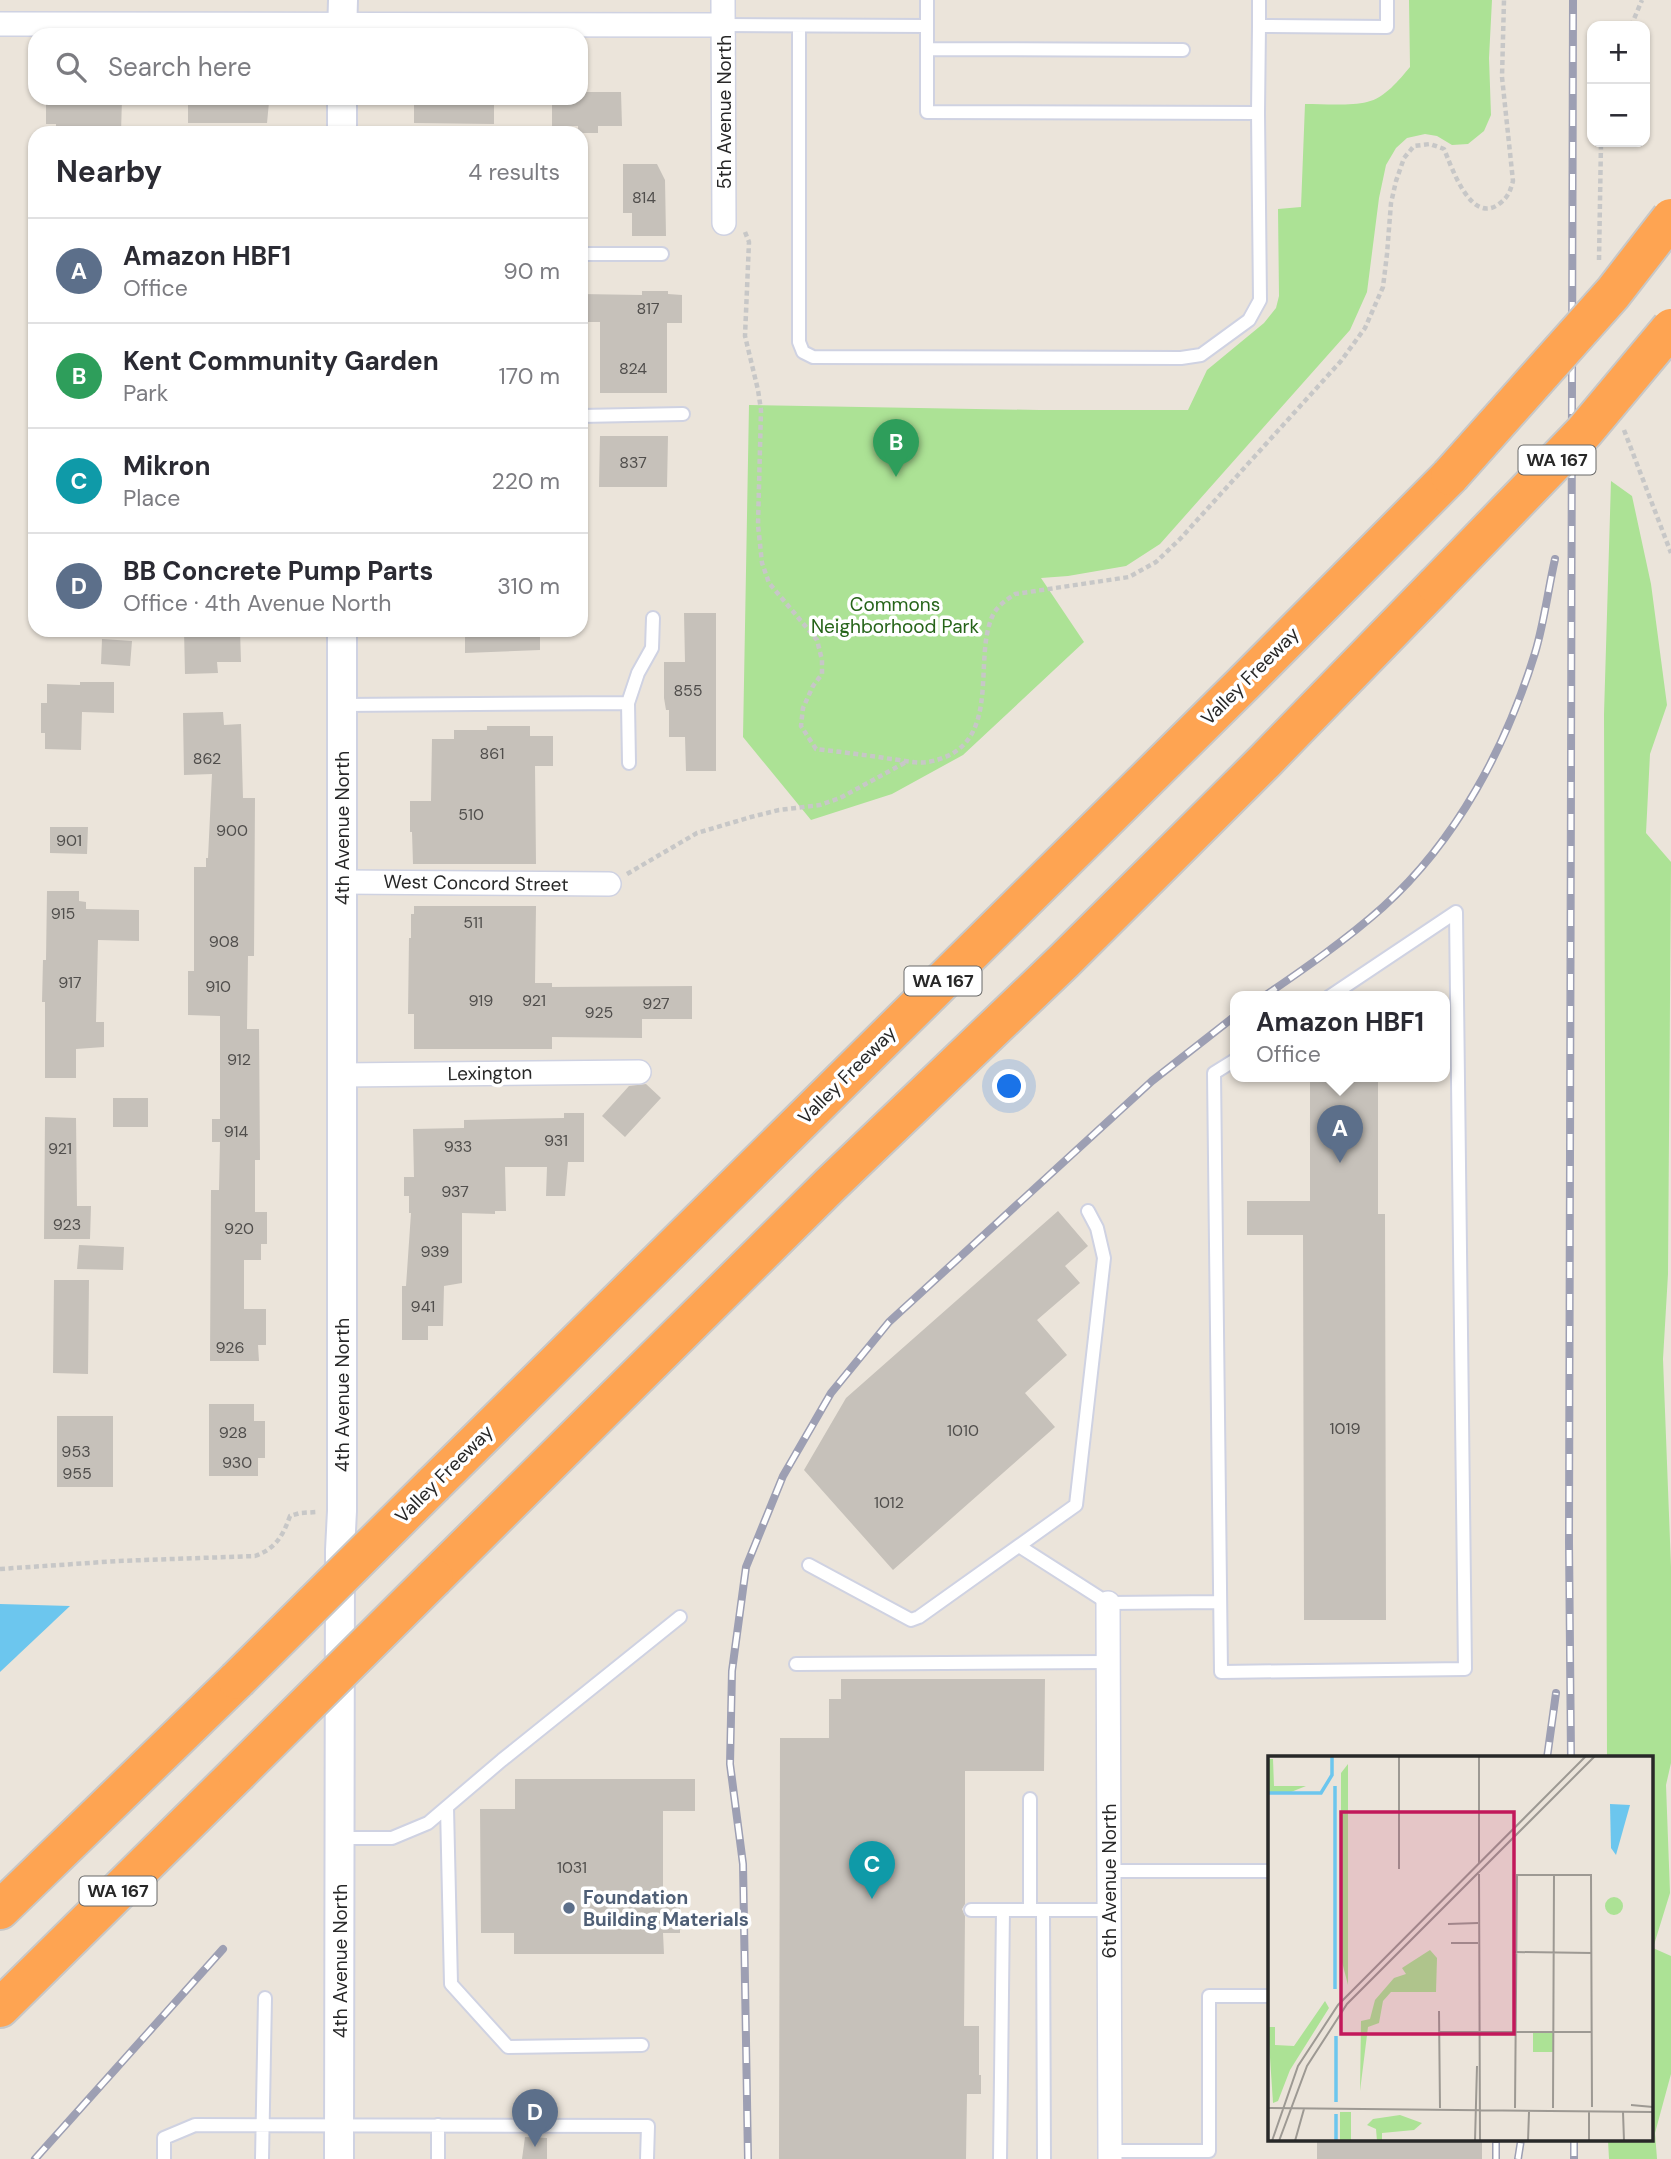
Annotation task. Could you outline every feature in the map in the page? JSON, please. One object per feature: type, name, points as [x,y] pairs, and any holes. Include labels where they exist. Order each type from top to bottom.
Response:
[{"type":"highway","name":"Valley Freeway","points":[[0,1910],[237,1680],[1450,476],[1613,293],[1671,218]]},
{"type":"highway","name":"WA 167","points":[[0,2008],[830,1185],[1064,961],[1265,761],[1584,432],[1671,328]]},
{"type":"street","name":"5th Avenue North","points":[[723,0],[724,223]]},
{"type":"street","points":[[0,24],[343,20],[723,25]]},
{"type":"street","points":[[342,105],[342,126]]},
{"type":"street","name":"4th Avenue North","points":[[340,2159],[342,637]]},
{"type":"street","name":"West Concord Street","points":[[342,881],[610,884]]},
{"type":"street","name":"Lexington","points":[[342,1075],[639,1072]]},
{"type":"street","name":"6th Avenue North","points":[[1108,1603],[1110,2155]]},
{"type":"lane","points":[[927,0],[927,112],[1258,113]]},
{"type":"lane","points":[[799,26],[799,342],[803,352],[813,357],[1181,358],[1201,355],[1249,320],[1260,300],[1259,0]]},
{"type":"lane","points":[[1259,26],[1387,27],[1387,0]]},
{"type":"lane","points":[[723,25],[927,26]]},
{"type":"lane","points":[[927,49],[1183,50]]},
{"type":"lane","points":[[588,254],[662,254]]},
{"type":"lane","points":[[588,416],[683,414]]},
{"type":"lane","points":[[629,763],[628,703],[638,673],[652,648],[653,618]]},
{"type":"lane","points":[[342,705],[628,703]]},
{"type":"lane","points":[[1230,1063],[1214,1073],[1221,1672],[1465,1669],[1456,912],[1338,991]]},
{"type":"lane","points":[[809,1565],[911,1619],[919,1617],[1076,1505],[1104,1258],[1097,1228],[1088,1212]]},
{"type":"lane","points":[[1019,1546],[1108,1603],[1220,1602]]},
{"type":"lane","points":[[339,1838],[392,1839],[428,1823],[680,1617]]},
{"type":"lane","points":[[796,1664],[1109,1662]]},
{"type":"lane","points":[[1030,1799],[1037,1910],[1044,2159]]},
{"type":"lane","points":[[447,1807],[452,1983],[508,2047],[642,2045]]},
{"type":"lane","points":[[1109,1871],[1268,1871]]},
{"type":"lane","points":[[971,1910],[1110,1910]]},
{"type":"lane","points":[[1000,2159],[1003,1910]]},
{"type":"lane","points":[[1110,2155],[1209,2155],[1209,1996],[1268,1996]]},
{"type":"lane","points":[[262,2159],[265,1998]]},
{"type":"lane","points":[[164,2159],[164,2138],[195,2125],[263,2124],[648,2126],[648,2159]]},
{"type":"lane","points":[[438,2125],[438,2159]]},
{"type":"path","points":[[724,223],[745,231],[749,242],[746,335],[761,410],[758,525],[762,563],[769,583],[817,640],[822,660],[822,674],[803,708],[801,726],[816,749],[927,763],[947,756],[962,745],[972,732],[980,714],[992,615],[1001,604],[1015,594],[1129,576],[1156,562],[1180,539],[1340,361],[1365,328],[1383,287],[1391,203],[1404,158],[1414,146],[1430,144],[1444,149],[1461,187],[1473,203],[1482,209],[1492,209],[1508,197],[1513,181],[1502,78],[1504,0]]},
{"type":"path","points":[[1633,21],[1642,0]]},
{"type":"path","points":[[610,884],[697,833],[779,810],[820,805],[840,798],[909,761]]},
{"type":"path","points":[[0,1569],[255,1556],[270,1550],[284,1532],[290,1516],[342,1511]]},
{"type":"green space","name":"Commons Neighborhood Park","points":[[1409,0],[1492,0],[1489,58],[1491,115],[1484,131],[1468,144],[1452,145],[1437,136],[1425,134],[1407,138],[1396,148],[1386,165],[1379,198],[1367,292],[1350,330],[1160,544],[1126,566],[1041,578],[1084,642],[963,755],[892,794],[811,820],[743,737],[749,405],[1188,410],[1207,370],[1264,323],[1276,308],[1279,296],[1278,209],[1301,207],[1305,104],[1367,102],[1380,97],[1396,83],[1410,67]]},
{"type":"green space","points":[[1611,481],[1632,496],[1651,584],[1667,705],[1650,754],[1646,833],[1671,862],[1668,1274],[1663,1359],[1671,1567],[1671,1763],[1666,1785],[1670,1893],[1654,1945],[1654,1756],[1607,1756],[1604,714]]},
{"type":"green space","points":[[1654,1948],[1671,1956],[1671,2074],[1655,2133],[1657,2159],[1609,2159],[1608,2142],[1654,2142]]},
{"type":"water","points":[[0,1604],[70,1606],[0,1672]]},
{"type":"building","points":[[588,92],[621,92],[622,126],[598,126],[598,133],[588,133],[588,126],[552,126],[552,105],[588,105]]},
{"type":"building","points":[[46,105],[122,105],[121,126],[46,124]]},
{"type":"building","points":[[188,105],[269,105],[267,123],[188,123]]},
{"type":"building","points":[[414,105],[494,105],[494,124],[414,123]]},
{"type":"building","points":[[623,164],[657,164],[665,180],[666,236],[632,236],[632,213],[623,213]]},
{"type":"building","points":[[642,291],[668,291],[668,294],[682,295],[682,323],[667,323],[667,393],[600,393],[600,322],[588,322],[588,294],[642,295]]},
{"type":"building","points":[[600,436],[668,436],[667,487],[599,487]]},
{"type":"building","points":[[684,613],[716,613],[716,771],[686,771],[685,737],[669,737],[669,710],[666,710],[664,698],[664,662],[685,662]]},
{"type":"building","points":[[184,637],[240,637],[241,662],[217,662],[218,673],[185,674]]},
{"type":"building","points":[[465,637],[540,637],[540,650],[465,653]]},
{"type":"building","points":[[102,639],[132,641],[130,666],[101,664]]},
{"type":"building","points":[[80,682],[114,682],[114,713],[82,712],[81,750],[45,749],[45,733],[41,733],[41,703],[47,703],[47,684],[80,685]]},
{"type":"building","points":[[223,712],[224,725],[241,724],[243,798],[255,798],[254,956],[248,956],[247,1029],[259,1029],[260,1160],[255,1160],[255,1212],[267,1212],[267,1244],[261,1244],[261,1260],[244,1260],[244,1309],[266,1309],[266,1345],[258,1345],[259,1361],[210,1361],[211,1190],[219,1190],[220,1142],[212,1142],[212,1119],[220,1119],[220,1016],[188,1015],[188,971],[194,971],[194,867],[206,867],[208,858],[212,774],[184,775],[183,713]]},
{"type":"building","points":[[487,726],[530,726],[530,736],[553,736],[553,766],[535,766],[536,864],[413,864],[410,801],[431,801],[432,739],[454,739],[454,730],[487,730]]},
{"type":"building","points":[[50,827],[88,827],[87,854],[50,853]]},
{"type":"building","points":[[47,891],[79,891],[79,901],[86,902],[86,909],[139,910],[139,941],[98,940],[96,1022],[104,1022],[104,1047],[76,1049],[76,1078],[45,1078],[45,1002],[42,1002],[43,960],[46,960]]},
{"type":"building","points":[[414,906],[536,906],[535,983],[552,983],[552,987],[692,986],[692,1019],[642,1019],[642,1038],[552,1037],[552,1049],[414,1049],[414,1014],[408,1014],[409,938]]},
{"type":"building","points":[[1310,1082],[1378,1082],[1378,1214],[1385,1214],[1386,1620],[1304,1620],[1303,1235],[1247,1235],[1247,1201],[1310,1201]]},
{"type":"building","points":[[646,1084],[661,1098],[625,1137],[602,1116],[629,1086]]},
{"type":"building","points":[[113,1098],[148,1098],[148,1127],[113,1127]]},
{"type":"building","points":[[564,1113],[584,1113],[584,1162],[568,1162],[565,1196],[546,1196],[547,1167],[505,1167],[506,1211],[495,1211],[495,1214],[462,1213],[462,1283],[444,1286],[443,1326],[428,1326],[428,1340],[402,1340],[402,1286],[406,1286],[411,1213],[409,1196],[404,1196],[404,1177],[414,1177],[413,1129],[464,1128],[464,1120],[564,1118]]},
{"type":"building","points":[[45,1117],[76,1118],[77,1206],[91,1206],[90,1239],[44,1239]]},
{"type":"building","points":[[1058,1211],[1088,1246],[1065,1266],[1080,1283],[1037,1320],[1067,1355],[1025,1393],[1055,1427],[893,1570],[804,1470],[846,1398]]},
{"type":"building","points":[[79,1245],[124,1247],[123,1270],[77,1269]]},
{"type":"building","points":[[54,1280],[89,1280],[88,1374],[53,1373]]},
{"type":"building","points":[[209,1404],[254,1404],[254,1421],[265,1421],[265,1458],[258,1458],[258,1476],[209,1476]]},
{"type":"building","points":[[57,1416],[113,1416],[113,1487],[57,1487]]},
{"type":"building","points":[[841,1679],[1045,1679],[1044,1771],[965,1771],[965,1904],[962,1909],[965,1916],[964,2026],[979,2026],[981,2075],[981,2094],[967,2094],[966,2159],[779,2159],[780,1738],[829,1738],[829,1699],[841,1699]]},
{"type":"building","points":[[515,1779],[695,1779],[695,1811],[663,1811],[663,1900],[680,1900],[680,1933],[663,1933],[664,1954],[514,1954],[514,1933],[481,1933],[480,1809],[515,1809]]},
{"type":"building","points":[[525,2137],[547,2138],[547,2159],[522,2159]]},
{"type":"building","points":[[1317,2142],[1482,2142],[1482,2159],[1317,2159]]},
{"type":"railway","points":[[1571,1756],[1569,1542],[1573,0]]},
{"type":"railway","points":[[1272,991],[1340,943],[1383,907],[1410,881],[1456,822],[1494,757],[1523,688],[1538,642],[1555,559]]},
{"type":"railway","points":[[748,2159],[743,1864],[730,1764],[732,1671],[746,1567],[783,1476],[831,1393],[889,1322],[1152,1081],[1230,1020]]},
{"type":"railway","points":[[1547,1756],[1556,1693]]},
{"type":"railway","points":[[35,2159],[223,1949]]},
{"type":"railway","points":[[1496,2142],[1496,2159]]},
{"type":"railway","points":[[1518,2159],[1521,2142]]},
{"type":"railway","points":[[1574,2142],[1574,2159]]},
{"type":"place","name":"Kent Community Garden","points":[[896,477]]},
{"type":"place","name":"Amazon HBF1","points":[[1340,1163]]},
{"type":"place","name":"Mikron","points":[[872,1899]]},
{"type":"place","name":"Foundation Building Materials","points":[[569,1908]]},
{"type":"place","name":"BB Concrete Pump Parts","points":[[535,2147]]}]
